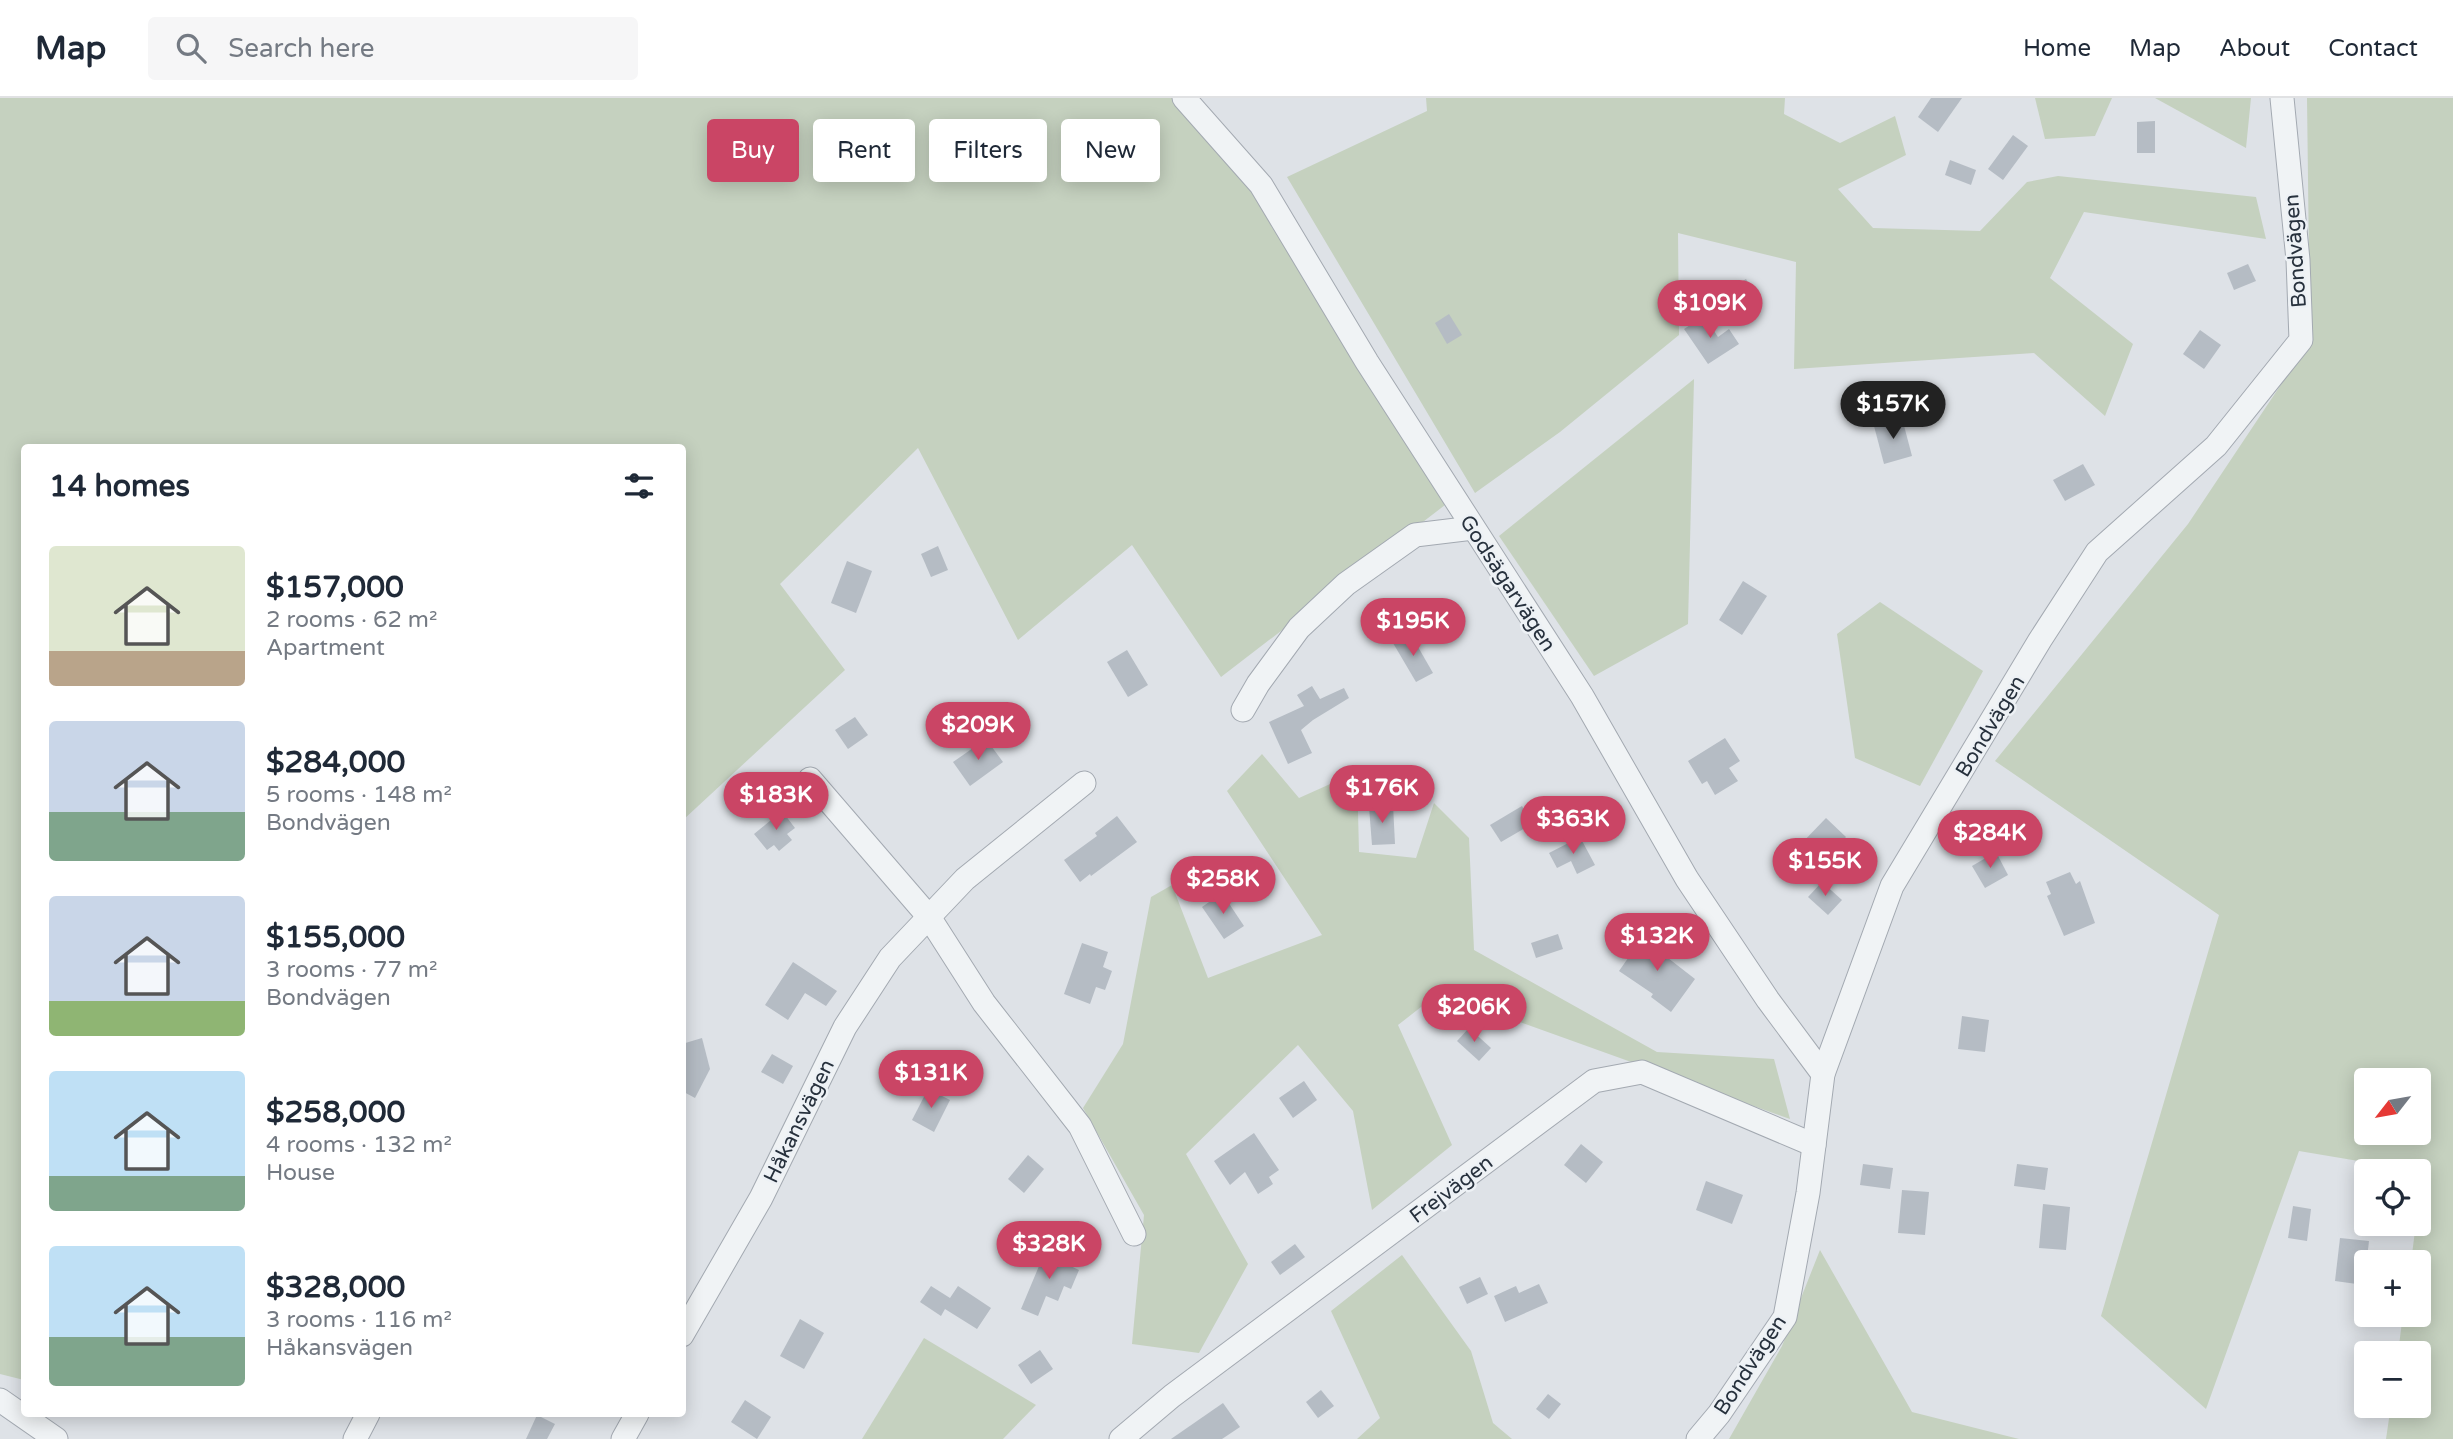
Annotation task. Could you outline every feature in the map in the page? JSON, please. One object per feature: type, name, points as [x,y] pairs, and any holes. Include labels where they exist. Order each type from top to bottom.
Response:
[{"type":"street","name":"Godsägarvägen","points":[[1184,98],[1261,185],[1367,362],[1582,696],[1687,879],[1768,1000],[1823,1074]]},
{"type":"street","name":"Bondvägen","points":[[1698,1439],[1719,1414],[1785,1317],[1808,1193],[1823,1074],[1892,886],[2040,640],[2097,552],[2217,446],[2301,340],[2298,260],[2282,98]]},
{"type":"street","points":[[1243,710],[1258,684],[1299,628],[1346,584],[1415,535],[1473,528]]},
{"type":"street","points":[[810,779],[929,917],[984,1003],[1080,1126],[1134,1234]]},
{"type":"street","name":"Håkansvägen","points":[[686,1328],[761,1198],[845,1027],[890,958],[965,879],[1084,783]]},
{"type":"street","name":"Frejvägen","points":[[1121,1439],[1171,1396],[1594,1082],[1643,1072],[1814,1144]]},
{"type":"street","points":[[0,1400],[21,1415]]},
{"type":"street","points":[[24,1417],[56,1439]]},
{"type":"street","points":[[355,1439],[366,1417]]},
{"type":"street","points":[[623,1439],[635,1417]]},
{"type":"green space","points":[[0,98],[1195,98],[1445,505],[1221,677],[1132,545],[1018,640],[918,448],[780,584],[845,670],[686,817],[686,444],[21,444],[21,1379],[0,1374]]},
{"type":"green space","points":[[1426,98],[1785,98],[1784,114],[1840,143],[1895,116],[1906,155],[1838,189],[1873,228],[1980,231],[2027,182],[2058,176],[2256,197],[2266,239],[2084,212],[2050,278],[2133,344],[2105,416],[2034,353],[1794,369],[1796,262],[1678,233],[1679,335],[1560,432],[1475,493],[1287,177],[1427,111]]},
{"type":"green space","points":[[2035,98],[2112,98],[2095,136],[2045,139]]},
{"type":"green space","points":[[2155,98],[2251,98],[2246,148]]},
{"type":"green space","points":[[2307,98],[2453,98],[2453,1439],[2386,1439],[2389,1418],[2431,1418],[2431,1341],[2400,1341],[2401,1327],[2431,1327],[2431,1250],[2413,1250],[2414,1236],[2431,1236],[2431,1159],[2354,1160],[2299,1151],[2206,1409],[2101,1316],[2219,915],[1995,761],[2188,524],[2310,341]]},
{"type":"green space","points":[[1694,379],[1688,624],[1594,676],[1499,536]]},
{"type":"green space","points":[[1880,602],[1983,671],[1920,786],[1855,758],[1837,634]]},
{"type":"green space","points":[[1262,754],[1299,798],[1357,772],[1359,852],[1416,858],[1434,803],[1469,838],[1474,950],[1657,1052],[1774,1059],[1790,1119],[1439,993],[1398,1025],[1452,1145],[1372,1210],[1353,1111],[1298,1045],[1186,1154],[1248,1264],[1199,1353],[1132,1344],[1144,1215],[1083,1108],[1123,1044],[1151,897],[1172,885],[1208,978],[1322,935],[1227,791]]},
{"type":"green space","points":[[1820,1250],[1912,1412],[2019,1439],[1729,1439],[1782,1346]]},
{"type":"green space","points":[[1402,1255],[1471,1351],[1493,1423],[1512,1439],[1357,1439],[1380,1418],[1331,1311]]},
{"type":"green space","points":[[924,1338],[1036,1405],[1003,1439],[862,1439]]},
{"type":"building","points":[[1931,98],[1962,98],[1938,132],[1918,117]]},
{"type":"building","points":[[2155,121],[2155,153],[2137,153],[2137,122]]},
{"type":"building","points":[[2013,135],[2028,146],[2003,180],[1988,169]]},
{"type":"building","points":[[1950,160],[1976,170],[1971,185],[1945,175]]},
{"type":"building","points":[[2248,264],[2256,281],[2234,290],[2227,273]]},
{"type":"building","points":[[1746,279],[1755,295],[1738,305],[1729,289]]},
{"type":"building","points":[[1449,314],[1462,335],[1447,344],[1435,323]]},
{"type":"building","points":[[1704,316],[1718,337],[1729,329],[1739,344],[1708,364],[1684,329]]},
{"type":"building","points":[[2200,330],[2221,345],[2204,369],[2183,354]]},
{"type":"building","points":[[1902,418],[1912,456],[1884,464],[1874,426]]},
{"type":"building","points":[[2083,464],[2095,485],[2065,501],[2053,480]]},
{"type":"building","points":[[938,546],[948,570],[931,577],[921,554]]},
{"type":"building","points":[[847,561],[872,571],[856,613],[831,603]]},
{"type":"building","points":[[1743,581],[1767,596],[1742,635],[1719,620]]},
{"type":"building","points":[[1410,633],[1433,673],[1416,682],[1393,643]]},
{"type":"building","points":[[1127,650],[1148,685],[1128,697],[1107,662]]},
{"type":"building","points":[[1312,686],[1320,699],[1344,688],[1349,698],[1301,730],[1312,753],[1288,764],[1269,722],[1304,706],[1297,695]]},
{"type":"building","points":[[855,717],[868,735],[848,749],[835,730]]},
{"type":"building","points":[[1725,738],[1740,761],[1729,768],[1738,781],[1715,795],[1707,781],[1702,784],[1688,761]]},
{"type":"building","points":[[986,739],[1003,762],[970,786],[953,762]]},
{"type":"building","points":[[1393,805],[1395,844],[1372,845],[1369,807]]},
{"type":"building","points":[[1522,806],[1532,824],[1501,842],[1490,825]]},
{"type":"building","points":[[782,811],[795,828],[787,834],[792,840],[779,851],[774,845],[767,850],[754,834]]},
{"type":"building","points":[[1117,816],[1137,842],[1080,882],[1064,860],[1097,836],[1095,833]]},
{"type":"building","points":[[1826,818],[1846,837],[1820,864],[1800,845]]},
{"type":"building","points":[[1580,837],[1595,865],[1577,874],[1571,861],[1557,868],[1549,853]]},
{"type":"building","points":[[1996,852],[2008,875],[1985,888],[1972,866]]},
{"type":"building","points":[[2070,872],[2076,884],[2080,881],[2095,923],[2064,936],[2047,896],[2051,894],[2046,882]]},
{"type":"building","points":[[1822,882],[1842,900],[1828,915],[1808,897]]},
{"type":"building","points":[[1222,893],[1244,926],[1224,939],[1202,907]]},
{"type":"building","points":[[1647,931],[1664,943],[1659,951],[1695,979],[1671,1012],[1651,997],[1653,994],[1619,971]]},
{"type":"building","points":[[1558,934],[1563,949],[1536,958],[1531,943]]},
{"type":"building","points":[[1082,943],[1108,952],[1103,967],[1112,971],[1105,990],[1096,987],[1090,1004],[1064,994]]},
{"type":"building","points":[[793,962],[837,991],[826,1006],[805,993],[788,1020],[765,1005]]},
{"type":"building","points":[[1962,1016],[1989,1020],[1985,1052],[1958,1049]]},
{"type":"building","points":[[1469,1028],[1491,1048],[1479,1061],[1457,1041]]},
{"type":"building","points":[[702,1038],[710,1069],[695,1098],[686,1093],[686,1043]]},
{"type":"building","points":[[772,1054],[793,1066],[783,1084],[761,1072]]},
{"type":"building","points":[[1304,1081],[1317,1100],[1293,1118],[1279,1098]]},
{"type":"building","points":[[928,1089],[950,1100],[934,1132],[912,1120]]},
{"type":"building","points":[[1254,1133],[1279,1170],[1269,1177],[1273,1184],[1258,1194],[1245,1172],[1230,1185],[1214,1161]]},
{"type":"building","points":[[1581,1144],[1603,1162],[1586,1183],[1564,1165]]},
{"type":"building","points":[[1028,1155],[1044,1169],[1024,1193],[1008,1179]]},
{"type":"building","points":[[1863,1164],[1893,1168],[1890,1189],[1860,1185]]},
{"type":"building","points":[[2017,1164],[2048,1168],[2045,1190],[2014,1186]]},
{"type":"building","points":[[1706,1181],[1743,1195],[1732,1224],[1696,1210]]},
{"type":"building","points":[[1902,1190],[1929,1192],[1925,1235],[1898,1233]]},
{"type":"building","points":[[2043,1204],[2070,1207],[2066,1250],[2039,1248]]},
{"type":"building","points":[[2293,1206],[2311,1209],[2307,1241],[2288,1238]]},
{"type":"building","points":[[2340,1238],[2369,1241],[2368,1250],[2354,1250],[2354,1284],[2335,1281]]},
{"type":"building","points":[[1295,1244],[1305,1257],[1280,1275],[1271,1262]]},
{"type":"building","points":[[1047,1247],[1065,1255],[1062,1262],[1079,1270],[1071,1289],[1064,1286],[1058,1301],[1046,1296],[1038,1316],[1021,1309]]},
{"type":"building","points":[[1480,1277],[1488,1294],[1467,1304],[1459,1287]]},
{"type":"building","points":[[1539,1284],[1548,1303],[1505,1322],[1494,1296],[1516,1286],[1519,1293]]},
{"type":"building","points":[[931,1286],[950,1298],[958,1286],[991,1308],[977,1329],[945,1309],[941,1316],[920,1302]]},
{"type":"building","points":[[800,1319],[824,1333],[804,1369],[780,1356]]},
{"type":"building","points":[[1040,1350],[1053,1369],[1031,1384],[1018,1365]]},
{"type":"building","points":[[1321,1390],[1334,1406],[1318,1418],[1306,1402]]},
{"type":"building","points":[[1548,1394],[1561,1404],[1549,1419],[1536,1409]]},
{"type":"building","points":[[745,1400],[771,1417],[757,1439],[731,1422]]},
{"type":"building","points":[[1223,1403],[1240,1427],[1222,1439],[1171,1439]]},
{"type":"building","points":[[536,1417],[555,1424],[547,1439],[526,1439]]}]
